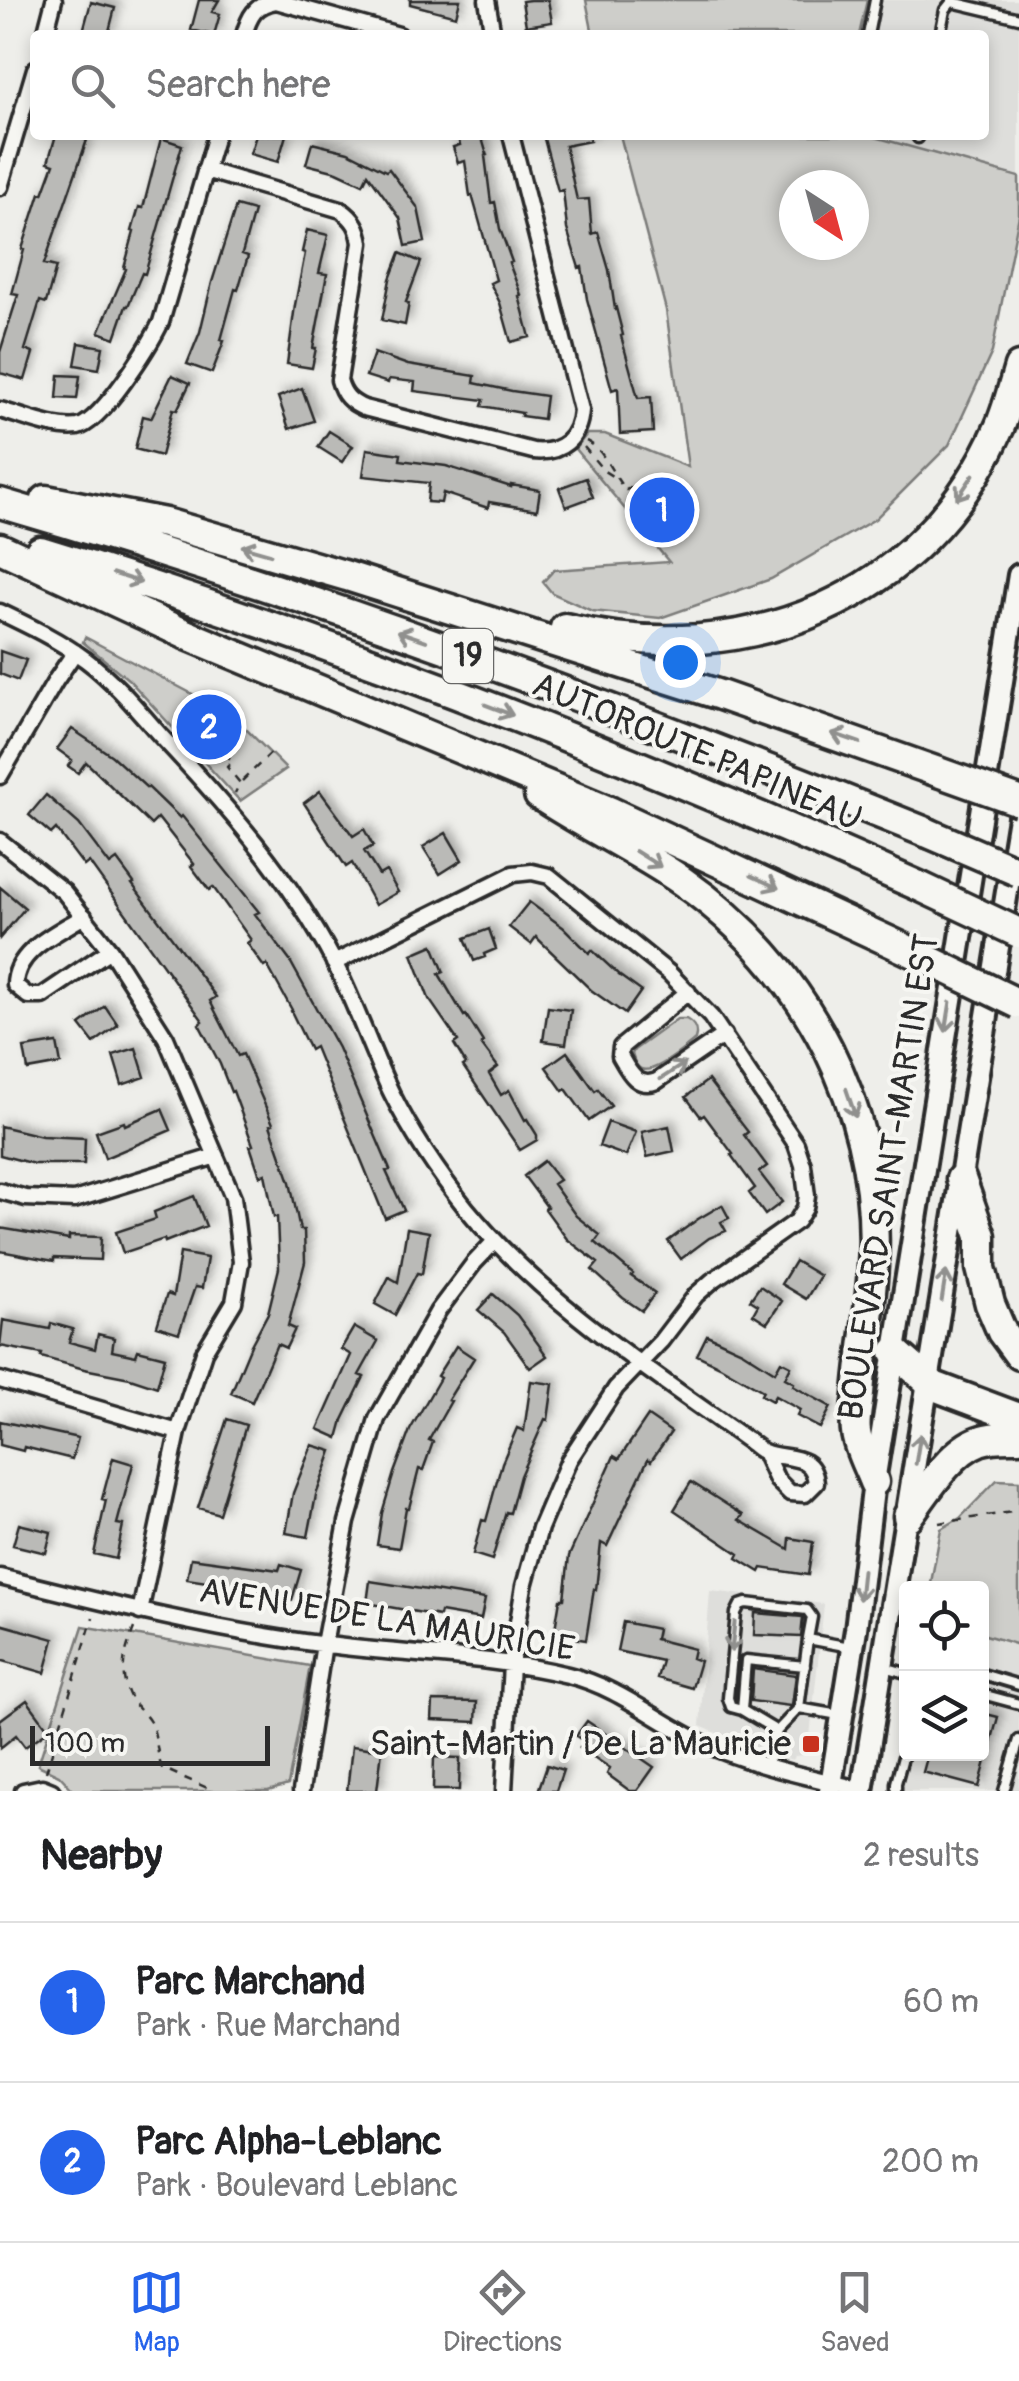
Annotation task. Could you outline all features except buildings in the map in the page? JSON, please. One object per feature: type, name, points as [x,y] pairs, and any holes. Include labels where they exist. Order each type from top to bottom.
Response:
[{"type":"highway","points":[[499,623],[552,625],[626,639],[703,641],[767,630],[841,599],[900,559],[953,505],[995,436],[1019,368]]},
{"type":"highway","points":[[0,491],[165,524],[347,576],[738,701],[1019,802]]},
{"type":"highway","name":"AUTOROUTE PAPINEAU","points":[[0,503],[127,541],[500,667],[661,727],[1019,872]]},
{"type":"highway","name":"AUTOROUTE PAPINEAU","points":[[0,539],[216,608],[429,683],[683,783],[1019,933]]},
{"type":"highway","points":[[0,548],[165,626],[720,861],[1019,1004]]},
{"type":"highway","points":[[484,758],[563,812],[660,866],[720,910],[780,970],[824,1038],[856,1116],[872,1194],[873,1268],[855,1430],[874,1482]]},
{"type":"highway","points":[[961,1180],[981,1236],[981,1268],[990,1304],[1002,1332],[1019,1355]]},
{"type":"highway","points":[[895,1352],[929,1382],[950,1394],[1019,1418]]},
{"type":"highway","points":[[908,1516],[964,1449],[985,1439],[1019,1437]]},
{"type":"main road","name":"BOULEVARD SAINT-MARTIN EST","points":[[831,1787],[874,1482],[1019,575]]},
{"type":"main road","name":"BOULEVARD SAINT-MARTIN EST","points":[[864,1791],[1019,817]]},
{"type":"street","points":[[46,30],[54,0]]},
{"type":"street","points":[[487,0],[492,30]]},
{"type":"street","points":[[246,30],[256,9],[276,1],[380,30]]},
{"type":"street","points":[[0,187],[6,142],[30,82]]},
{"type":"street","points":[[0,410],[66,427],[85,425],[98,414],[161,322],[215,140]]},
{"type":"street","points":[[206,170],[342,210],[353,219],[360,243],[339,380],[351,402],[549,452],[574,436],[581,410],[512,140]]},
{"type":"street","points":[[0,612],[96,668],[248,834],[294,895],[334,963],[412,1132],[458,1198],[495,1241],[546,1289],[639,1363],[764,1452]]},
{"type":"street","points":[[0,776],[74,652]]},
{"type":"street","points":[[0,841],[64,892],[110,950],[166,1038],[233,1196],[241,1262],[234,1302],[204,1352],[178,1432],[140,1612]]},
{"type":"street","points":[[334,963],[505,877],[532,872],[549,876],[688,992],[724,1035],[796,1144],[806,1186],[805,1208],[797,1221],[704,1288],[662,1341],[616,1388],[584,1435],[548,1504],[528,1570],[511,1664],[504,1791]]},
{"type":"street","points":[[84,916],[29,952],[15,973],[14,986],[28,996],[42,996],[110,950]]},
{"type":"street","points":[[688,992],[621,1046],[620,1056],[637,1081],[658,1081],[724,1035]]},
{"type":"street","points":[[0,1191],[26,1198],[74,1200],[216,1156]]},
{"type":"street","points":[[301,1791],[347,1522],[378,1419],[438,1310],[495,1241]]},
{"type":"street","points":[[0,1380],[178,1432]]},
{"type":"street","name":"AVENUE DE LA MAURICIE","points":[[0,1577],[140,1612],[324,1644],[511,1664],[568,1675],[603,1686],[704,1744],[831,1787],[864,1791]]},
{"type":"street","points":[[23,1791],[47,1789]]},
{"type":"lane","points":[[869,30],[875,0]]},
{"type":"lane","points":[[941,30],[945,10],[952,1],[1019,18]]},
{"type":"lane","points":[[768,1766],[777,1731],[800,1708],[812,1618],[807,1610],[746,1603],[737,1608],[728,1698],[731,1707],[777,1731]]},
{"type":"lane","points":[[808,1639],[853,1647]]},
{"type":"lane","points":[[742,1710],[746,1660],[804,1666]]},
{"type":"lane","points":[[884,1667],[899,1672]]},
{"type":"lane","points":[[989,1676],[1019,1685]]},
{"type":"lane","points":[[989,1696],[1019,1704]]},
{"type":"lane","points":[[800,1708],[842,1716]]},
{"type":"lane","points":[[1004,1791],[1019,1740]]},
{"type":"lane","points":[[896,1791],[902,1761]]},
{"type":"path","points":[[615,476],[604,471],[583,440],[596,446],[626,490],[650,479],[665,495]]},
{"type":"path","points":[[635,484],[642,492]]},
{"type":"path","points":[[198,721],[208,728],[212,743],[234,760],[227,767],[240,784]]},
{"type":"path","points":[[197,754],[212,743]]},
{"type":"path","points":[[234,794],[271,750]]},
{"type":"path","points":[[939,1523],[1019,1511]]},
{"type":"path","points":[[47,1789],[98,1602]]},
{"type":"path","points":[[140,1612],[125,1650],[123,1669],[131,1698],[151,1723],[162,1768],[214,1791]]},
{"type":"shaded area","points":[[586,0],[867,0],[860,30],[592,30]]},
{"type":"shaded area","points":[[867,0],[1019,0],[1019,177],[886,140],[989,140],[989,30],[860,30]]},
{"type":"shaded area","points":[[621,140],[886,140],[1019,177],[1019,215],[992,352],[949,445],[875,519],[771,579],[660,618],[592,611],[552,593],[543,582],[554,570],[669,562],[575,449],[587,434],[605,434],[688,467],[666,310]]},
{"type":"shaded area","points":[[85,637],[232,715],[286,769],[240,801],[129,680],[83,642]]},
{"type":"shaded area","points":[[677,1019],[694,1025],[695,1040],[661,1065],[647,1070],[639,1068],[634,1050]]},
{"type":"shaded area","points":[[997,1480],[1019,1481],[1019,1645],[989,1636],[989,1581],[931,1581],[941,1529],[960,1518]]},
{"type":"shaded area","points":[[710,1591],[824,1604],[810,1737],[806,1738],[808,1748],[803,1755],[793,1760],[757,1750],[700,1726]]},
{"type":"shaded area","points":[[83,1626],[310,1666],[288,1785],[268,1791],[74,1791],[59,1775],[38,1765]]},
{"type":"shaded area","points":[[989,1636],[1019,1645],[1019,1791],[892,1791],[899,1719],[899,1761],[989,1761]]},
{"type":"place","name":"Parc Marchand","points":[[662,510]]},
{"type":"place","name":"Parc Alpha-Leblanc","points":[[209,727]]},
{"type":"place","name":"Saint-Martin / De La Mauricie","points":[[811,1744]]}]
